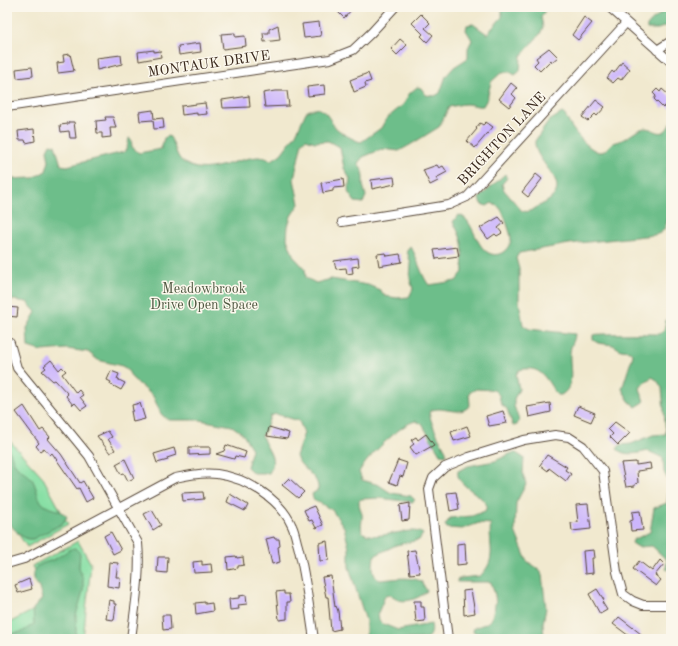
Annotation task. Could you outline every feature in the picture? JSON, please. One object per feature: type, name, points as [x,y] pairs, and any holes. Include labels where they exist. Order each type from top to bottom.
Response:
[{"type":"street","name":"MONTAUK DRIVE","points":[[7,106],[330,60],[352,50],[371,33],[395,7]]},
{"type":"street","points":[[609,7],[671,62]]},
{"type":"street","name":"BRIGHTON LANE","points":[[342,222],[449,205],[467,197],[626,23]]},
{"type":"street","points":[[657,50],[671,41]]},
{"type":"street","points":[[10,343],[17,368],[88,456],[119,506],[138,543],[140,560],[131,639]]},
{"type":"street","points":[[448,639],[428,489],[433,478],[445,467],[469,457],[524,440],[555,435],[569,437],[583,446],[603,471],[617,572],[623,594],[633,601],[643,605],[671,605]]},
{"type":"street","points":[[7,564],[24,558],[174,478],[196,474],[216,474],[238,480],[262,492],[278,506],[292,525],[305,572],[314,639]]},
{"type":"green space","name":"Meadowbrook Drive Open Space","points":[[502,7],[547,7],[541,17],[543,27],[540,34],[521,56],[520,71],[515,75],[510,72],[502,72],[491,82],[487,99],[483,106],[466,104],[449,107],[439,127],[410,145],[399,151],[382,149],[363,157],[358,163],[363,172],[363,185],[366,196],[363,203],[355,202],[348,192],[350,179],[344,168],[340,147],[328,141],[315,142],[306,139],[302,142],[294,179],[299,204],[291,216],[288,226],[287,239],[294,257],[305,269],[306,278],[316,283],[331,279],[368,285],[380,290],[385,296],[397,298],[409,297],[413,289],[410,279],[411,264],[407,251],[410,246],[429,285],[456,281],[463,272],[462,242],[453,222],[458,215],[468,221],[477,240],[485,251],[495,255],[504,252],[511,238],[503,214],[500,208],[492,203],[487,206],[481,204],[479,198],[505,174],[507,178],[502,184],[504,190],[522,211],[532,210],[552,197],[557,190],[556,182],[536,150],[535,141],[549,121],[562,113],[566,116],[574,131],[583,141],[598,152],[606,150],[611,144],[621,141],[641,129],[646,128],[661,133],[664,132],[671,122],[671,194],[667,221],[664,229],[658,234],[654,235],[569,244],[519,253],[516,258],[519,269],[519,301],[523,325],[529,329],[575,334],[570,350],[571,376],[569,387],[566,391],[561,395],[557,395],[546,379],[538,371],[533,369],[519,370],[516,375],[519,389],[514,399],[514,406],[519,420],[517,425],[513,426],[507,409],[501,404],[499,395],[494,390],[476,389],[469,393],[470,405],[466,409],[456,411],[439,409],[429,412],[434,427],[446,451],[446,455],[440,454],[422,424],[416,421],[402,428],[384,442],[363,466],[359,472],[362,480],[379,485],[391,493],[411,496],[415,500],[412,502],[379,498],[361,499],[359,503],[362,514],[362,532],[368,535],[376,536],[410,531],[418,531],[423,534],[419,540],[396,545],[374,556],[373,570],[375,576],[380,580],[401,578],[416,579],[421,581],[427,591],[418,597],[406,601],[399,600],[390,595],[385,596],[378,613],[379,620],[383,624],[398,630],[431,624],[432,629],[431,634],[423,639],[366,639],[366,621],[349,567],[349,548],[344,527],[332,510],[313,499],[312,494],[318,490],[318,485],[313,477],[298,461],[296,456],[304,433],[299,421],[276,414],[270,416],[266,429],[262,435],[272,458],[272,467],[269,473],[253,473],[247,467],[252,449],[242,433],[232,426],[200,420],[168,420],[161,414],[153,396],[132,378],[127,369],[122,366],[98,360],[88,352],[67,349],[41,351],[28,347],[27,328],[36,312],[27,302],[7,299],[7,179],[33,178],[46,171],[49,161],[47,150],[50,144],[55,145],[61,165],[67,166],[124,152],[127,148],[129,138],[131,139],[132,147],[139,153],[161,149],[164,138],[169,136],[178,156],[182,161],[191,166],[200,168],[210,168],[251,158],[262,157],[272,160],[281,154],[296,134],[306,112],[312,109],[325,112],[338,130],[361,142],[381,128],[386,119],[404,104],[409,94],[417,87],[421,88],[426,95],[435,96],[440,93],[446,76],[454,67],[468,58],[468,48],[472,40],[466,30],[467,25],[473,24],[487,34],[502,17]]},
{"type":"green space","points":[[667,7],[671,7],[671,24],[658,29],[647,29],[649,23]]},
{"type":"green space","points":[[666,320],[671,320],[671,539],[668,543],[668,550],[671,552],[671,571],[666,569],[667,560],[652,546],[638,547],[632,543],[633,540],[650,532],[654,508],[667,503],[669,482],[664,472],[663,458],[648,451],[628,454],[617,449],[620,445],[631,444],[653,435],[666,434],[662,388],[657,380],[652,377],[640,388],[644,402],[636,407],[629,401],[622,389],[633,355],[630,351],[621,350],[613,345],[598,343],[593,340],[593,335],[596,334],[659,334],[664,331]]},
{"type":"green space","points":[[7,438],[42,476],[68,524],[27,547],[7,517]]},
{"type":"green space","points":[[7,448],[15,464],[31,478],[39,499],[43,504],[49,508],[62,512],[67,517],[62,524],[33,539],[25,538],[7,523]]},
{"type":"green space","points":[[512,453],[516,453],[524,458],[523,474],[526,484],[516,503],[515,531],[527,561],[540,570],[542,575],[546,608],[543,623],[544,639],[489,639],[484,634],[473,632],[474,628],[491,620],[496,602],[491,582],[457,582],[457,580],[480,576],[486,569],[491,557],[491,524],[479,523],[462,529],[447,528],[445,525],[450,518],[472,516],[485,511],[487,506],[480,497],[461,481],[458,476],[458,471],[468,466],[495,461]]},
{"type":"green space","points":[[78,541],[91,564],[83,639],[7,639],[7,624],[49,602],[32,566]]},
{"type":"green space","points":[[75,548],[80,553],[79,567],[83,580],[83,591],[76,615],[76,639],[7,639],[7,634],[22,632],[34,624],[33,609],[42,599],[39,588],[33,579],[33,573],[37,566]]},
{"type":"building","points":[[340,7],[354,7],[344,18],[337,11]]},
{"type":"building","points":[[421,14],[430,23],[425,28],[433,35],[427,42],[421,36],[423,34],[412,23]]},
{"type":"building","points":[[584,17],[592,23],[578,40],[572,35]]},
{"type":"building","points":[[319,22],[321,36],[304,38],[302,24]]},
{"type":"building","points":[[278,25],[280,40],[264,42],[263,33],[269,33],[269,29]]},
{"type":"building","points":[[235,33],[235,37],[245,36],[246,46],[223,49],[221,34]]},
{"type":"building","points":[[400,39],[407,45],[397,55],[391,49]]},
{"type":"building","points":[[200,43],[201,52],[179,55],[178,46]]},
{"type":"building","points":[[549,48],[558,57],[552,62],[551,60],[540,71],[534,65],[538,61],[536,58]]},
{"type":"building","points":[[154,50],[154,52],[160,51],[161,57],[139,61],[138,52]]},
{"type":"building","points":[[70,54],[74,71],[58,73],[57,63],[64,62],[63,55]]},
{"type":"building","points":[[121,55],[122,64],[97,70],[96,58]]},
{"type":"building","points":[[622,62],[630,69],[621,80],[618,78],[613,83],[607,78],[612,71],[614,73]]},
{"type":"building","points":[[32,67],[33,76],[17,78],[16,69]]},
{"type":"building","points":[[368,73],[371,81],[365,83],[366,87],[354,92],[350,80]]},
{"type":"building","points":[[511,83],[517,88],[512,94],[516,98],[509,107],[499,99]]},
{"type":"building","points":[[324,85],[325,94],[308,96],[307,87]]},
{"type":"building","points":[[657,89],[660,92],[662,89],[671,97],[671,109],[666,105],[663,108],[654,99],[656,96],[653,93]]},
{"type":"building","points":[[287,91],[289,106],[265,107],[263,93]]},
{"type":"building","points":[[249,96],[250,107],[223,108],[222,100]]},
{"type":"building","points":[[596,100],[605,107],[597,116],[595,114],[588,121],[582,117]]},
{"type":"building","points":[[205,103],[207,114],[197,115],[197,113],[182,115],[181,106]]},
{"type":"building","points":[[153,110],[154,119],[163,118],[164,128],[154,129],[153,120],[140,121],[139,112]]},
{"type":"building","points":[[105,117],[113,117],[116,128],[110,128],[111,137],[102,138],[102,133],[97,133],[96,121],[106,120]]},
{"type":"building","points":[[68,122],[74,122],[76,138],[70,138],[69,131],[61,132],[60,125],[68,124]]},
{"type":"building","points":[[486,122],[493,127],[475,148],[467,141],[480,123],[483,125]]},
{"type":"building","points":[[34,129],[35,141],[26,143],[25,140],[19,140],[18,131]]},
{"type":"building","points":[[437,165],[439,168],[443,166],[447,172],[436,178],[438,181],[430,185],[423,170]]},
{"type":"building","points":[[536,174],[542,179],[528,197],[522,192]]},
{"type":"building","points":[[394,177],[395,184],[372,189],[371,180]]},
{"type":"building","points":[[343,179],[344,187],[333,188],[333,191],[323,193],[321,183]]},
{"type":"building","points":[[499,217],[504,223],[498,228],[502,233],[497,236],[495,234],[488,239],[480,228]]},
{"type":"building","points":[[457,247],[459,256],[436,259],[434,250]]},
{"type":"building","points":[[386,253],[387,256],[400,254],[402,262],[379,266],[377,254]]},
{"type":"building","points":[[358,258],[359,266],[352,267],[353,273],[347,274],[346,268],[336,269],[334,261]]},
{"type":"building","points":[[7,307],[18,308],[17,317],[7,316]]},
{"type":"building","points":[[51,360],[59,370],[62,367],[66,371],[62,374],[76,393],[79,390],[83,395],[80,397],[87,406],[81,410],[75,403],[73,405],[66,396],[68,394],[55,380],[53,381],[42,371],[46,368],[44,366]]},
{"type":"building","points":[[111,371],[119,374],[117,379],[125,383],[121,390],[110,384],[111,382],[107,380]]},
{"type":"building","points":[[140,403],[145,419],[133,422],[131,411],[133,411],[132,405]]},
{"type":"building","points":[[550,403],[551,412],[529,417],[527,407]]},
{"type":"building","points":[[24,406],[40,431],[43,429],[50,437],[48,439],[61,454],[80,483],[83,481],[93,498],[86,502],[79,488],[77,489],[52,453],[50,455],[44,448],[40,451],[36,446],[39,443],[16,412]]},
{"type":"building","points":[[578,406],[595,413],[591,422],[574,415]]},
{"type":"building","points":[[503,411],[507,423],[489,426],[486,416]]},
{"type":"building","points":[[615,422],[630,433],[618,445],[610,437],[613,434],[608,429]]},
{"type":"building","points":[[467,426],[471,436],[454,441],[451,432]]},
{"type":"building","points":[[269,427],[289,433],[287,439],[267,436]]},
{"type":"building","points":[[108,431],[112,437],[108,439],[115,450],[110,453],[97,436]]},
{"type":"building","points":[[426,434],[434,445],[416,455],[410,447],[414,444],[411,440],[416,437],[418,440]]},
{"type":"building","points":[[226,445],[246,452],[244,458],[235,456],[234,459],[216,454],[224,451]]},
{"type":"building","points":[[189,447],[210,447],[210,454],[189,455]]},
{"type":"building","points":[[174,448],[176,455],[167,458],[168,460],[157,463],[154,454]]},
{"type":"building","points":[[547,455],[567,467],[565,470],[571,474],[566,481],[549,468],[548,471],[540,465]]},
{"type":"building","points":[[125,459],[134,478],[128,481],[124,473],[121,474],[116,464]]},
{"type":"building","points":[[398,460],[407,463],[403,477],[400,476],[397,485],[389,482]]},
{"type":"building","points":[[636,462],[636,465],[650,463],[651,469],[637,471],[638,483],[635,484],[635,486],[626,487],[621,463]]},
{"type":"building","points":[[289,478],[304,492],[298,498],[282,485]]},
{"type":"building","points":[[203,492],[204,499],[183,501],[182,493]]},
{"type":"building","points":[[456,492],[459,509],[450,511],[447,493]]},
{"type":"building","points":[[230,494],[248,505],[245,511],[227,502]]},
{"type":"building","points":[[410,503],[409,520],[402,521],[400,505]]},
{"type":"building","points":[[588,504],[591,529],[572,531],[571,523],[578,522],[576,505]]},
{"type":"building","points":[[314,506],[323,525],[316,528],[312,520],[309,521],[304,510]]},
{"type":"building","points":[[152,510],[161,525],[153,530],[144,514]]},
{"type":"building","points":[[640,511],[643,530],[631,531],[630,521],[633,520],[632,512]]},
{"type":"building","points":[[111,532],[121,550],[113,554],[104,536]]},
{"type":"building","points":[[274,537],[275,539],[279,539],[280,546],[278,547],[280,562],[272,564],[266,539]]},
{"type":"building","points":[[327,541],[329,560],[320,561],[319,543]]},
{"type":"building","points":[[465,543],[466,564],[457,565],[457,544]]},
{"type":"building","points":[[415,550],[420,573],[410,574],[407,551]]},
{"type":"building","points":[[594,550],[595,558],[592,558],[593,573],[585,574],[583,551]]},
{"type":"building","points":[[236,556],[237,558],[243,557],[244,565],[228,570],[227,557]]},
{"type":"building","points":[[158,557],[168,557],[167,573],[157,572]]},
{"type":"building","points":[[660,560],[664,564],[655,575],[661,580],[656,586],[633,569],[639,561],[652,571]]},
{"type":"building","points":[[202,561],[202,565],[211,564],[212,572],[194,573],[193,562]]},
{"type":"building","points":[[109,562],[118,563],[116,577],[120,577],[119,588],[107,586]]},
{"type":"building","points":[[331,576],[335,607],[336,606],[338,611],[340,629],[331,631],[328,597],[326,597],[322,577]]},
{"type":"building","points":[[29,579],[32,589],[18,593],[15,585]]},
{"type":"building","points":[[597,589],[604,600],[602,602],[607,610],[600,614],[589,594]]},
{"type":"building","points":[[471,590],[475,613],[464,615],[463,591]]},
{"type":"building","points":[[284,591],[284,594],[289,594],[290,602],[287,602],[287,619],[279,620],[276,592]]},
{"type":"building","points":[[246,595],[247,604],[238,605],[239,609],[230,610],[229,599],[239,598],[239,596]]},
{"type":"building","points":[[109,600],[114,601],[114,604],[116,604],[114,620],[106,619]]},
{"type":"building","points":[[414,601],[421,601],[421,607],[424,607],[425,621],[416,622]]},
{"type":"building","points":[[205,602],[205,604],[212,603],[213,611],[196,614],[195,603]]},
{"type":"building","points":[[162,615],[170,615],[171,629],[163,630]]},
{"type":"building","points":[[619,617],[641,634],[638,639],[633,639],[613,624]]}]
